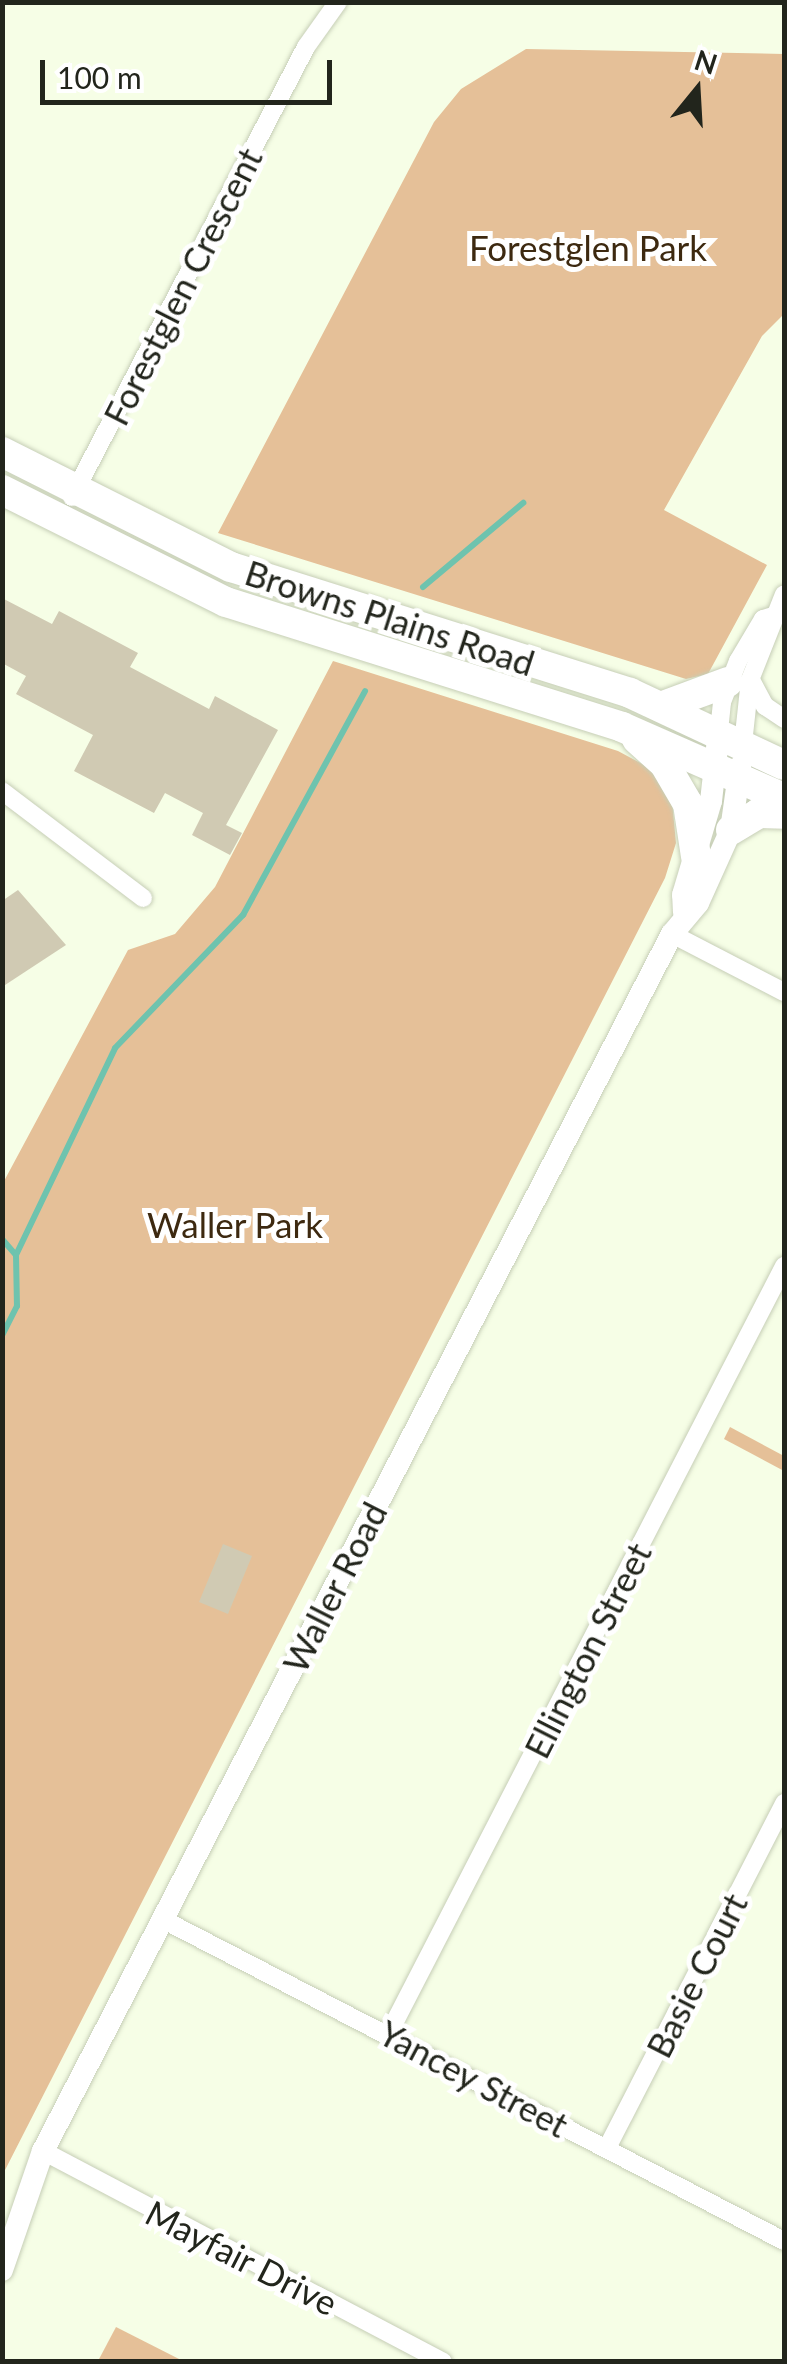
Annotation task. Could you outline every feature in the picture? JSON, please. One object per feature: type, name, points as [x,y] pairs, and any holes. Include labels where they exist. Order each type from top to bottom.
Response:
[{"type":"main road","name":"Browns Plains Road","points":[[2,452],[231,567],[663,706],[784,764]]},
{"type":"main road","name":"Browns Plains Road","points":[[2,490],[226,602],[622,727],[784,798]]},
{"type":"main road","points":[[663,706],[739,681]]},
{"type":"main road","points":[[622,727],[664,764],[682,792],[693,818],[696,856]]},
{"type":"main road","points":[[731,830],[759,813],[784,814]]},
{"type":"street","name":"Forestglen Crescent","points":[[59,519],[306,46],[338,2]]},
{"type":"street","points":[[731,738],[739,681],[763,619],[774,616],[784,594]]},
{"type":"street","points":[[739,681],[784,719]]},
{"type":"street","points":[[731,738],[739,681]]},
{"type":"street","name":"Waller Road","points":[[2,2270],[43,2151],[672,934],[684,912],[698,903],[731,830],[731,738]]},
{"type":"street","name":"Waller Road","points":[[684,912],[683,894],[728,771]]},
{"type":"street","points":[[2,791],[144,898]]},
{"type":"street","points":[[672,934],[784,992]]},
{"type":"street","name":"Ellington Street","points":[[389,2033],[784,1266]]},
{"type":"street","name":"Basie Court","points":[[607,2148],[784,1802]]},
{"type":"street","name":"Yancey Street","points":[[162,1919],[389,2033],[784,2242]]},
{"type":"street","name":"Mayfair Drive","points":[[43,2151],[443,2362]]},
{"type":"green space","name":"Forestglen Park","points":[[526,49],[784,54],[784,314],[762,336],[664,510],[767,565],[708,674],[686,679],[218,533],[434,122],[461,89]]},
{"type":"green space","name":"Waller Park","points":[[333,661],[618,751],[659,773],[671,790],[676,843],[665,878],[3,2174],[3,1183],[128,950],[175,934],[215,887]]},
{"type":"green space","points":[[730,1427],[784,1456],[784,1471],[724,1439]]},
{"type":"green space","points":[[116,2327],[183,2361],[98,2361]]},
{"type":"building","points":[[2,598],[52,624],[59,611],[138,653],[130,667],[209,709],[215,696],[278,730],[226,825],[242,833],[230,855],[192,835],[203,813],[165,793],[154,813],[74,771],[93,735],[16,694],[26,676],[2,663]]},
{"type":"building","points":[[18,890],[66,945],[2,987],[2,901]]},
{"type":"building","points":[[223,1544],[252,1556],[228,1614],[199,1602]]},
{"type":"waterway","points":[[423,587],[523,503]]},
{"type":"waterway","points":[[16,1255],[115,1048],[243,915],[365,691]]},
{"type":"waterway","points":[[2,1239],[16,1255],[17,1306],[2,1336]]}]
